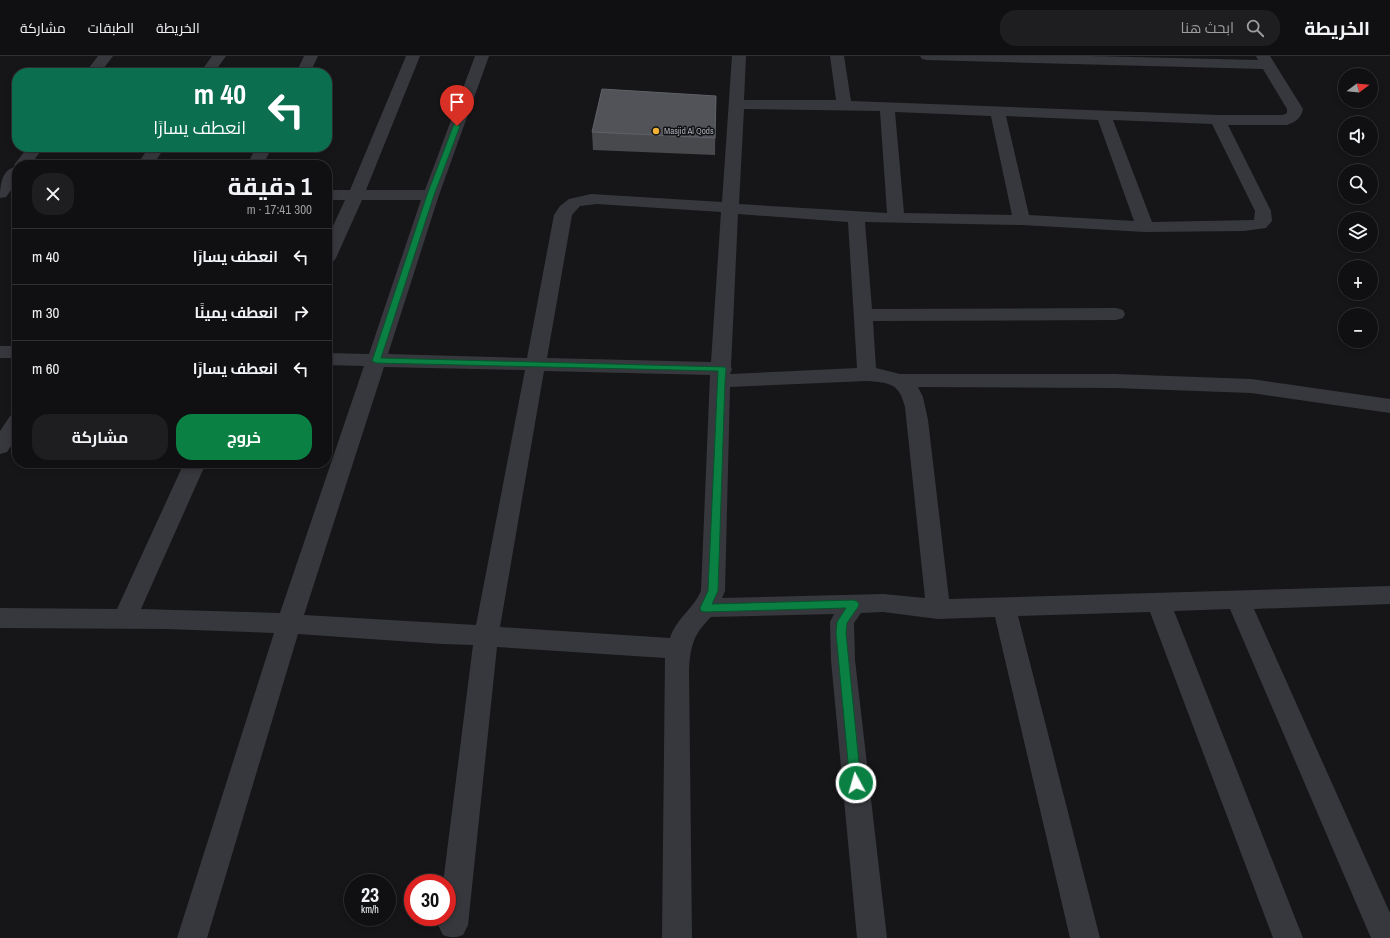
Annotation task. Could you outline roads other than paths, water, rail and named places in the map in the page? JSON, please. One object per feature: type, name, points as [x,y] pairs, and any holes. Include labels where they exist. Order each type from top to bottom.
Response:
[{"type":"street","points":[[96,68],[106,56]]},
{"type":"street","points":[[211,68],[219,56]]},
{"type":"street","points":[[305,68],[311,56]]},
{"type":"street","points":[[332,247],[356,195],[413,56]]},
{"type":"street","points":[[192,938],[289,623],[431,195],[482,56]]},
{"type":"street","points":[[677,938],[676,669],[678,649],[684,632],[692,621],[705,608],[713,591],[721,375],[739,56]]},
{"type":"street","points":[[837,56],[844,105]]},
{"type":"street","points":[[737,104],[844,105],[997,110],[1218,120],[1287,120],[1294,115],[1294,109],[1265,60],[927,56]]},
{"type":"street","points":[[887,107],[896,218]]},
{"type":"street","points":[[997,110],[1022,220]]},
{"type":"street","points":[[1104,116],[1145,227]]},
{"type":"street","points":[[456,899],[486,636],[537,364],[563,215],[567,207],[574,203],[590,199],[603,199],[856,217],[1022,220],[1145,227],[1244,226],[1260,224],[1263,221],[1262,211],[1218,120]]},
{"type":"street","points":[[26,160],[32,152]]},
{"type":"street","points":[[5,191],[12,179]]},
{"type":"street","points":[[332,195],[431,195]]},
{"type":"street","points":[[856,217],[867,374]]},
{"type":"street","points":[[864,315],[1116,314]]},
{"type":"street","points":[[0,352],[12,352]]},
{"type":"street","points":[[332,360],[537,364],[721,375],[867,374],[889,376],[901,380],[1115,380],[1251,386],[1390,406]]},
{"type":"street","points":[[901,380],[911,390],[916,406],[938,609]]},
{"type":"street","points":[[0,447],[12,428]]},
{"type":"street","points":[[125,617],[193,468]]},
{"type":"street","points":[[705,608],[883,603],[938,609],[1238,600],[1389,598]]},
{"type":"street","points":[[1238,600],[1386,938]]},
{"type":"street","points":[[1158,602],[1288,938]]},
{"type":"street","points":[[854,604],[842,622],[841,633],[872,938]]},
{"type":"street","points":[[1004,606],[1085,938]]},
{"type":"street","points":[[0,618],[125,617],[289,623],[678,649]]},
{"type":"place","name":"Masjid Al Qods","points":[[656,131]]}]
